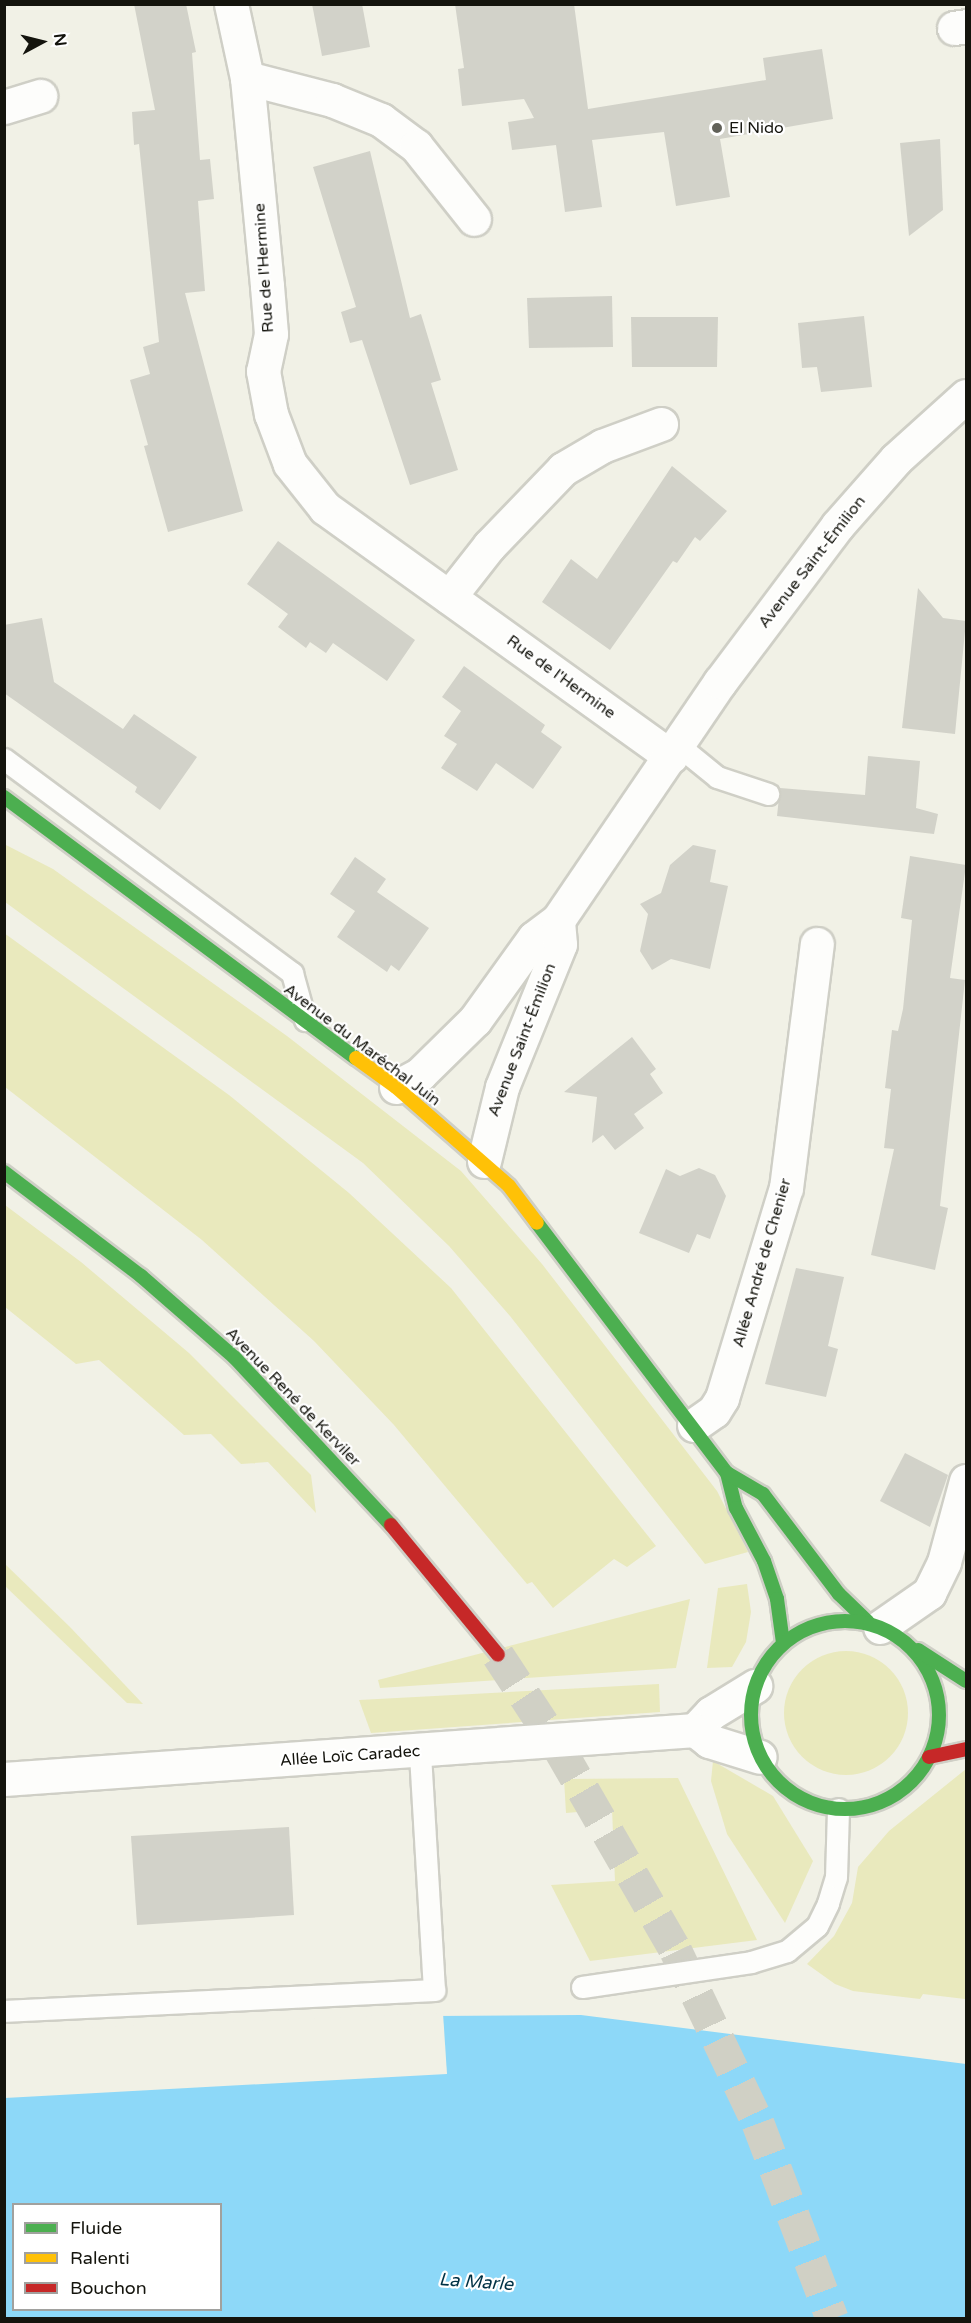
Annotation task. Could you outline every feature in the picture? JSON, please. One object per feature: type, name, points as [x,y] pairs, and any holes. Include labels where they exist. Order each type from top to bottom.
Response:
[{"type":"main road","name":"Avenue du Maréchal Juin","points":[[4,797],[306,1024],[396,1087],[484,1161],[509,1186],[694,1425],[727,1473],[736,1508],[764,1561],[777,1599],[783,1642]]},
{"type":"main road","name":"Avenue du Maréchal Juin","points":[[16,823],[75,850]]},
{"type":"main road","name":"Avenue René de Kerviler","points":[[4,1172],[141,1276],[236,1358],[415,1551],[498,1655]]},
{"type":"main road","name":"Avenue du Maréchal Juin","points":[[727,1473],[763,1494],[839,1594],[884,1630],[960,1681],[966,1681]]},
{"type":"main road","points":[[820,1623],[884,1630],[926,1665],[938,1695],[939,1726],[929,1756],[902,1791],[860,1808],[838,1809],[814,1804],[792,1794],[774,1778],[760,1757],[752,1726],[755,1686],[766,1662],[783,1642],[820,1623]]},
{"type":"main road","points":[[929,1756],[966,1749]]},
{"type":"street","name":"Rue de l'Hermine","points":[[231,4],[247,78],[271,334],[262,371],[280,442],[294,471],[325,507],[449,597],[675,752]]},
{"type":"street","points":[[247,78],[332,100],[381,120],[416,146],[474,219]]},
{"type":"street","points":[[4,107],[40,96]]},
{"type":"street","name":"Avenue Saint-Émilion","points":[[396,1087],[420,1074],[469,1027],[534,938],[558,920],[675,752],[720,681],[837,526],[896,459],[966,396]]},
{"type":"street","points":[[449,597],[489,546],[562,469],[602,446],[661,424]]},
{"type":"street","name":"Avenue Saint-Émilion","points":[[484,1161],[502,1087],[560,944],[558,920]]},
{"type":"street","name":"Allée André de Chenier","points":[[694,1425],[714,1411],[722,1398],[786,1188],[817,944]]},
{"type":"street","points":[[884,1630],[929,1593],[944,1562],[966,1480]]},
{"type":"street","points":[[755,1686],[711,1713],[695,1730],[709,1741],[760,1757]]},
{"type":"street","name":"Allée Loïc Caradec","points":[[4,1779],[695,1730]]},
{"type":"lane","points":[[675,752],[717,777],[768,794]]},
{"type":"lane","points":[[4,759],[292,974],[306,1024]]},
{"type":"lane","points":[[4,2011],[434,1990],[420,1751]]},
{"type":"lane","points":[[582,1987],[751,1962],[787,1951],[817,1926],[828,1903],[836,1877],[838,1809]]},
{"type":"green space","points":[[4,844],[53,869],[287,1036],[461,1171],[542,1264],[717,1491],[748,1552],[705,1564],[510,1316],[449,1246],[363,1163],[5,902]]},
{"type":"green space","points":[[4,933],[229,1095],[349,1193],[451,1288],[656,1546],[627,1567],[614,1559],[553,1608],[532,1582],[527,1584],[394,1425],[314,1341],[202,1240],[5,1087]]},
{"type":"green space","points":[[5,1205],[81,1262],[189,1353],[311,1475],[316,1513],[268,1462],[241,1464],[211,1434],[184,1435],[99,1360],[76,1364],[5,1307]]},
{"type":"green space","points":[[5,1564],[70,1627],[143,1704],[127,1703],[5,1586]]},
{"type":"green space","points":[[747,1584],[751,1612],[746,1642],[732,1667],[707,1668],[718,1588]]},
{"type":"green space","points":[[690,1599],[676,1668],[380,1688],[378,1680]]},
{"type":"green space","points":[[846,1651],[870,1656],[890,1669],[903,1689],[908,1713],[903,1737],[890,1757],[870,1770],[846,1775],[822,1770],[802,1757],[789,1737],[784,1713],[789,1689],[802,1669],[822,1656]]},
{"type":"green space","points":[[659,1684],[660,1712],[371,1733],[359,1700]]},
{"type":"green space","points":[[713,1761],[773,1796],[813,1861],[785,1923],[727,1834],[711,1781]]},
{"type":"green space","points":[[966,1769],[966,2005],[965,1999],[923,1994],[920,1999],[853,1991],[835,1984],[807,1964],[834,1936],[852,1903],[858,1867],[889,1831]]},
{"type":"green space","points":[[678,1778],[757,1940],[590,1961],[551,1885],[615,1881],[612,1809],[566,1813],[564,1779]]},
{"type":"water","name":"La Marle","points":[[581,2015],[966,2064],[966,2318],[5,2318],[5,2034],[437,2016]]},
{"type":"pier","points":[[443,2013],[447,2074],[5,2098],[4,2031]]},
{"type":"building","points":[[134,4],[186,4],[196,52],[192,53],[200,160],[210,159],[214,199],[198,201],[205,291],[185,293],[243,511],[168,532],[144,446],[148,445],[130,380],[150,374],[143,347],[159,342],[139,144],[134,145],[132,112],[155,110]]},
{"type":"building","points":[[312,4],[362,4],[370,47],[322,56]]},
{"type":"building","points":[[455,4],[574,4],[588,109],[766,80],[763,58],[822,49],[833,119],[720,139],[730,197],[676,206],[664,132],[592,140],[602,207],[565,212],[556,145],[512,150],[508,122],[534,118],[524,99],[462,106],[458,69],[464,68]]},
{"type":"building","points":[[940,139],[943,210],[909,236],[900,143]]},
{"type":"building","points":[[370,151],[410,318],[421,314],[441,380],[431,383],[458,470],[410,485],[362,340],[350,343],[341,312],[356,307],[313,167]]},
{"type":"building","points":[[612,296],[613,347],[529,348],[527,298]]},
{"type":"building","points":[[864,316],[872,387],[821,392],[817,367],[802,368],[798,323]]},
{"type":"building","points":[[631,317],[718,317],[717,367],[632,367]]},
{"type":"building","points":[[672,466],[727,511],[700,541],[695,537],[677,563],[673,561],[610,650],[542,602],[571,559],[597,579]]},
{"type":"building","points":[[278,541],[415,640],[387,681],[333,643],[326,653],[310,642],[306,648],[278,627],[288,614],[247,584]]},
{"type":"building","points":[[918,588],[943,618],[966,621],[955,734],[902,728]]},
{"type":"building","points":[[42,618],[54,682],[123,729],[134,714],[197,757],[160,810],[135,792],[137,787],[4,693],[4,625]]},
{"type":"building","points":[[464,666],[545,725],[541,732],[562,747],[533,789],[496,763],[477,791],[441,768],[457,744],[444,736],[461,711],[442,697]]},
{"type":"building","points":[[868,756],[920,761],[916,808],[938,814],[934,834],[777,816],[780,788],[865,795]]},
{"type":"building","points":[[693,845],[716,850],[710,882],[728,886],[710,969],[671,959],[652,970],[640,951],[648,914],[640,904],[661,893],[670,865]]},
{"type":"building","points":[[910,856],[966,865],[950,978],[965,980],[940,1206],[948,1208],[935,1270],[871,1255],[894,1149],[884,1148],[891,1089],[885,1088],[892,1030],[898,1031],[903,1009],[912,920],[901,918]]},
{"type":"building","points":[[355,857],[386,879],[377,892],[429,928],[399,971],[391,965],[387,972],[337,937],[355,911],[330,894]]},
{"type":"building","points":[[632,1037],[656,1069],[650,1074],[663,1093],[634,1114],[644,1128],[615,1150],[603,1135],[592,1143],[597,1097],[564,1092]]},
{"type":"building","points":[[699,1168],[715,1175],[726,1196],[710,1239],[697,1234],[689,1253],[639,1233],[666,1169],[680,1176]]},
{"type":"building","points":[[796,1268],[844,1277],[828,1346],[838,1349],[826,1397],[765,1384]]},
{"type":"building","points":[[905,1453],[948,1475],[930,1527],[880,1501]]},
{"type":"building","points":[[289,1827],[294,1915],[137,1925],[131,1836]]},
{"type":"tunnel","points":[[498,1655],[559,1748],[676,1951],[758,2123],[832,2318]]},
{"type":"traffic: fast","points":[[4,797],[356,1058]]},
{"type":"traffic: fast","points":[[4,1172],[141,1276],[235,1358],[391,1525]]},
{"type":"traffic: fast","points":[[537,1223],[727,1473],[736,1508],[764,1561],[777,1599],[783,1643]]},
{"type":"traffic: fast","points":[[727,1473],[763,1494],[839,1594],[868,1622]]},
{"type":"traffic: fast","points":[[836,1621],[854,1621],[881,1628],[912,1648],[932,1679],[939,1715],[932,1751],[912,1782],[881,1802],[854,1809],[836,1809],[801,1798],[785,1788],[772,1775],[755,1742],[751,1724],[751,1706],[762,1671],[772,1655],[785,1642],[818,1625],[836,1621]]},
{"type":"traffic: fast","points":[[918,1650],[966,1681]]},
{"type":"traffic: slow","points":[[356,1058],[396,1087],[509,1186],[537,1223]]},
{"type":"traffic: jam","points":[[391,1525],[498,1655]]},
{"type":"traffic: jam","points":[[929,1757],[966,1749]]},
{"type":"place","name":"El Nido","points":[[717,128]]}]
